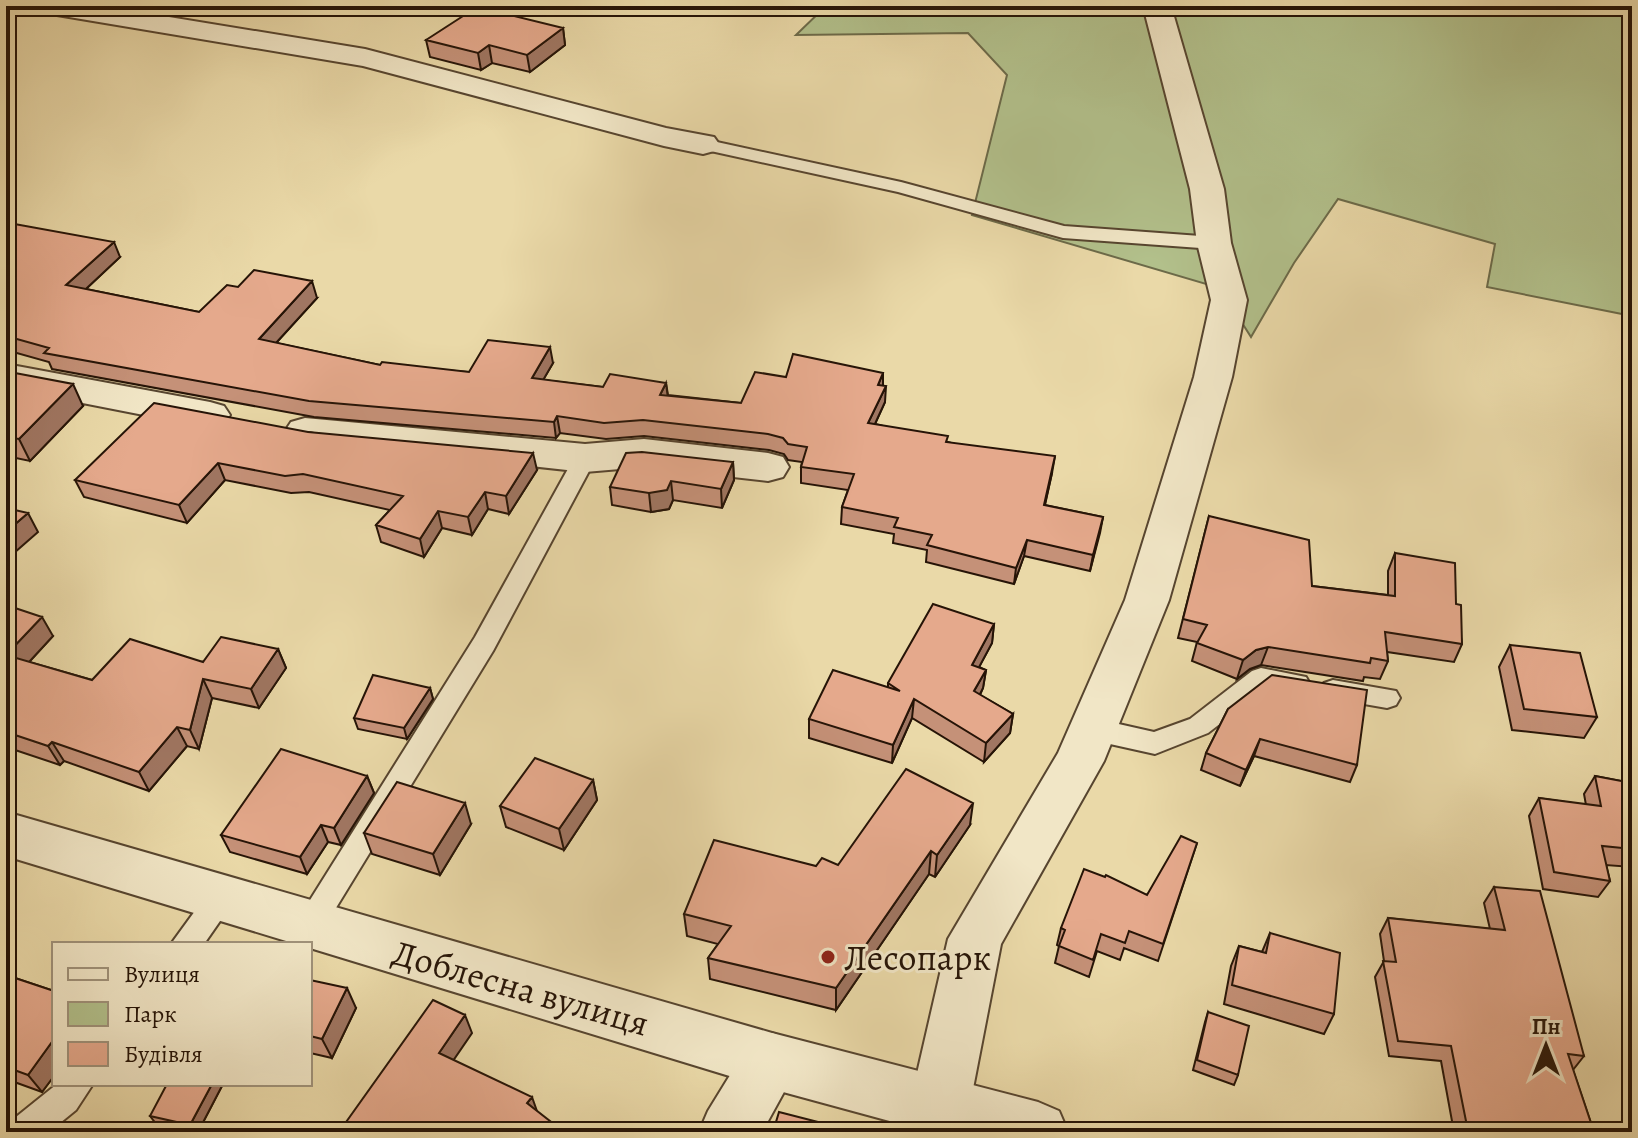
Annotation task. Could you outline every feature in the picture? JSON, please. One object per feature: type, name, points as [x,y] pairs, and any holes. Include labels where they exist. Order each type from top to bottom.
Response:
[{"type":"street","points":[[51,6],[365,58],[664,137],[703,144]]},
{"type":"street","points":[[940,1104],[975,939],[1079,761],[1147,600],[1213,377],[1229,300],[1214,243],[1207,189],[1157,6]]},
{"type":"street","points":[[6,376],[314,433],[585,458],[644,453],[768,467]]},
{"type":"street","name":"Доблесна вулиця","points":[[6,834],[772,1061],[1038,1132]]},
{"type":"street","points":[[729,1132],[772,1061]]},
{"type":"lane","points":[[703,144],[901,187],[1063,232],[1214,243]]},
{"type":"lane","points":[[310,925],[484,644],[585,458]]},
{"type":"lane","points":[[1092,729],[1155,743],[1199,726],[1261,678],[1387,698]]},
{"type":"lane","points":[[188,942],[221,898]]},
{"type":"lane","points":[[23,1132],[65,1099],[75,1086]]},
{"type":"green space","points":[[826,6],[1632,6],[1632,316],[1487,287],[1495,244],[1338,199],[1294,263],[1251,337],[1220,288],[972,215],[1007,75],[968,33],[796,35]]},
{"type":"building","points":[[477,7],[563,28],[527,55],[489,45],[478,53],[426,40]]},
{"type":"building","points":[[9,223],[114,242],[66,285],[199,312],[227,285],[238,287],[254,270],[312,281],[259,339],[380,365],[382,362],[469,372],[488,340],[550,347],[532,378],[603,387],[610,374],[666,383],[660,395],[741,403],[755,372],[786,377],[793,354],[883,373],[878,385],[886,386],[868,423],[948,436],[946,442],[1055,456],[1044,505],[1103,517],[1093,555],[1027,540],[1016,568],[927,545],[932,535],[894,527],[898,518],[842,507],[854,474],[801,467],[807,447],[788,444],[783,438],[768,434],[643,420],[604,423],[557,416],[554,422],[309,401],[44,353],[49,348],[6,336],[6,226]]},
{"type":"building","points":[[15,373],[73,384],[19,439],[6,437],[6,382]]},
{"type":"building","points":[[154,403],[308,432],[533,453],[506,496],[485,492],[468,517],[438,511],[420,539],[376,525],[403,496],[303,474],[285,476],[218,463],[179,505],[75,480]]},
{"type":"building","points":[[626,453],[733,462],[721,489],[671,481],[667,490],[649,493],[610,487]]},
{"type":"building","points":[[6,508],[28,513],[6,532]]},
{"type":"building","points":[[1209,516],[1309,540],[1312,586],[1395,596],[1395,553],[1455,563],[1456,604],[1461,605],[1462,644],[1385,632],[1388,661],[1371,658],[1370,663],[1268,647],[1256,650],[1243,660],[1197,643],[1207,625],[1183,619]]},
{"type":"building","points":[[933,604],[994,624],[972,665],[986,670],[974,691],[1013,714],[986,743],[914,699],[893,745],[809,719],[833,670],[900,691],[888,683]]},
{"type":"building","points":[[6,605],[42,617],[6,655]]},
{"type":"building","points":[[221,637],[278,649],[251,689],[203,679],[190,730],[177,727],[139,772],[52,742],[48,746],[6,732],[6,655],[92,680],[130,639],[203,662]]},
{"type":"building","points":[[1510,645],[1580,653],[1597,717],[1524,709]]},
{"type":"building","points":[[373,675],[430,688],[404,728],[354,718]]},
{"type":"building","points":[[1272,675],[1367,690],[1357,765],[1260,739],[1246,770],[1206,753],[1228,709]]},
{"type":"building","points":[[281,749],[367,776],[334,828],[321,825],[300,857],[221,835]]},
{"type":"building","points":[[535,758],[593,780],[559,829],[500,806]]},
{"type":"building","points":[[906,769],[973,803],[937,855],[931,851],[836,988],[708,958],[731,926],[684,914],[714,840],[816,866],[822,858],[838,865]]},
{"type":"building","points":[[1595,776],[1632,783],[1632,849],[1602,846],[1610,881],[1554,872],[1539,798],[1601,806]]},
{"type":"building","points":[[397,782],[465,803],[433,854],[364,833]]},
{"type":"building","points":[[1181,836],[1197,843],[1163,944],[1129,931],[1125,943],[1101,934],[1093,960],[1059,946],[1065,930],[1061,928],[1084,869],[1106,875],[1147,895]]},
{"type":"building","points":[[1494,887],[1540,891],[1584,1056],[1568,1054],[1593,1129],[1504,1125],[1505,1130],[1467,1126],[1451,1046],[1398,1041],[1383,961],[1396,962],[1388,918],[1505,930]]},
{"type":"building","points":[[1270,933],[1340,953],[1334,1014],[1232,985],[1239,946],[1266,953]]},
{"type":"building","points":[[6,975],[52,990],[52,1042],[28,1075],[6,1067]]},
{"type":"building","points":[[312,980],[347,988],[322,1039],[312,1036]]},
{"type":"building","points":[[433,1000],[465,1015],[439,1053],[532,1097],[527,1103],[564,1132],[339,1132]]},
{"type":"building","points":[[1208,1012],[1249,1026],[1238,1075],[1197,1060]]},
{"type":"building","points":[[166,1086],[211,1086],[190,1125],[150,1116]]},
{"type":"building","points":[[779,1112],[857,1132],[773,1132]]},
{"type":"place","name":"Лесопарк","points":[[828,957]]}]
